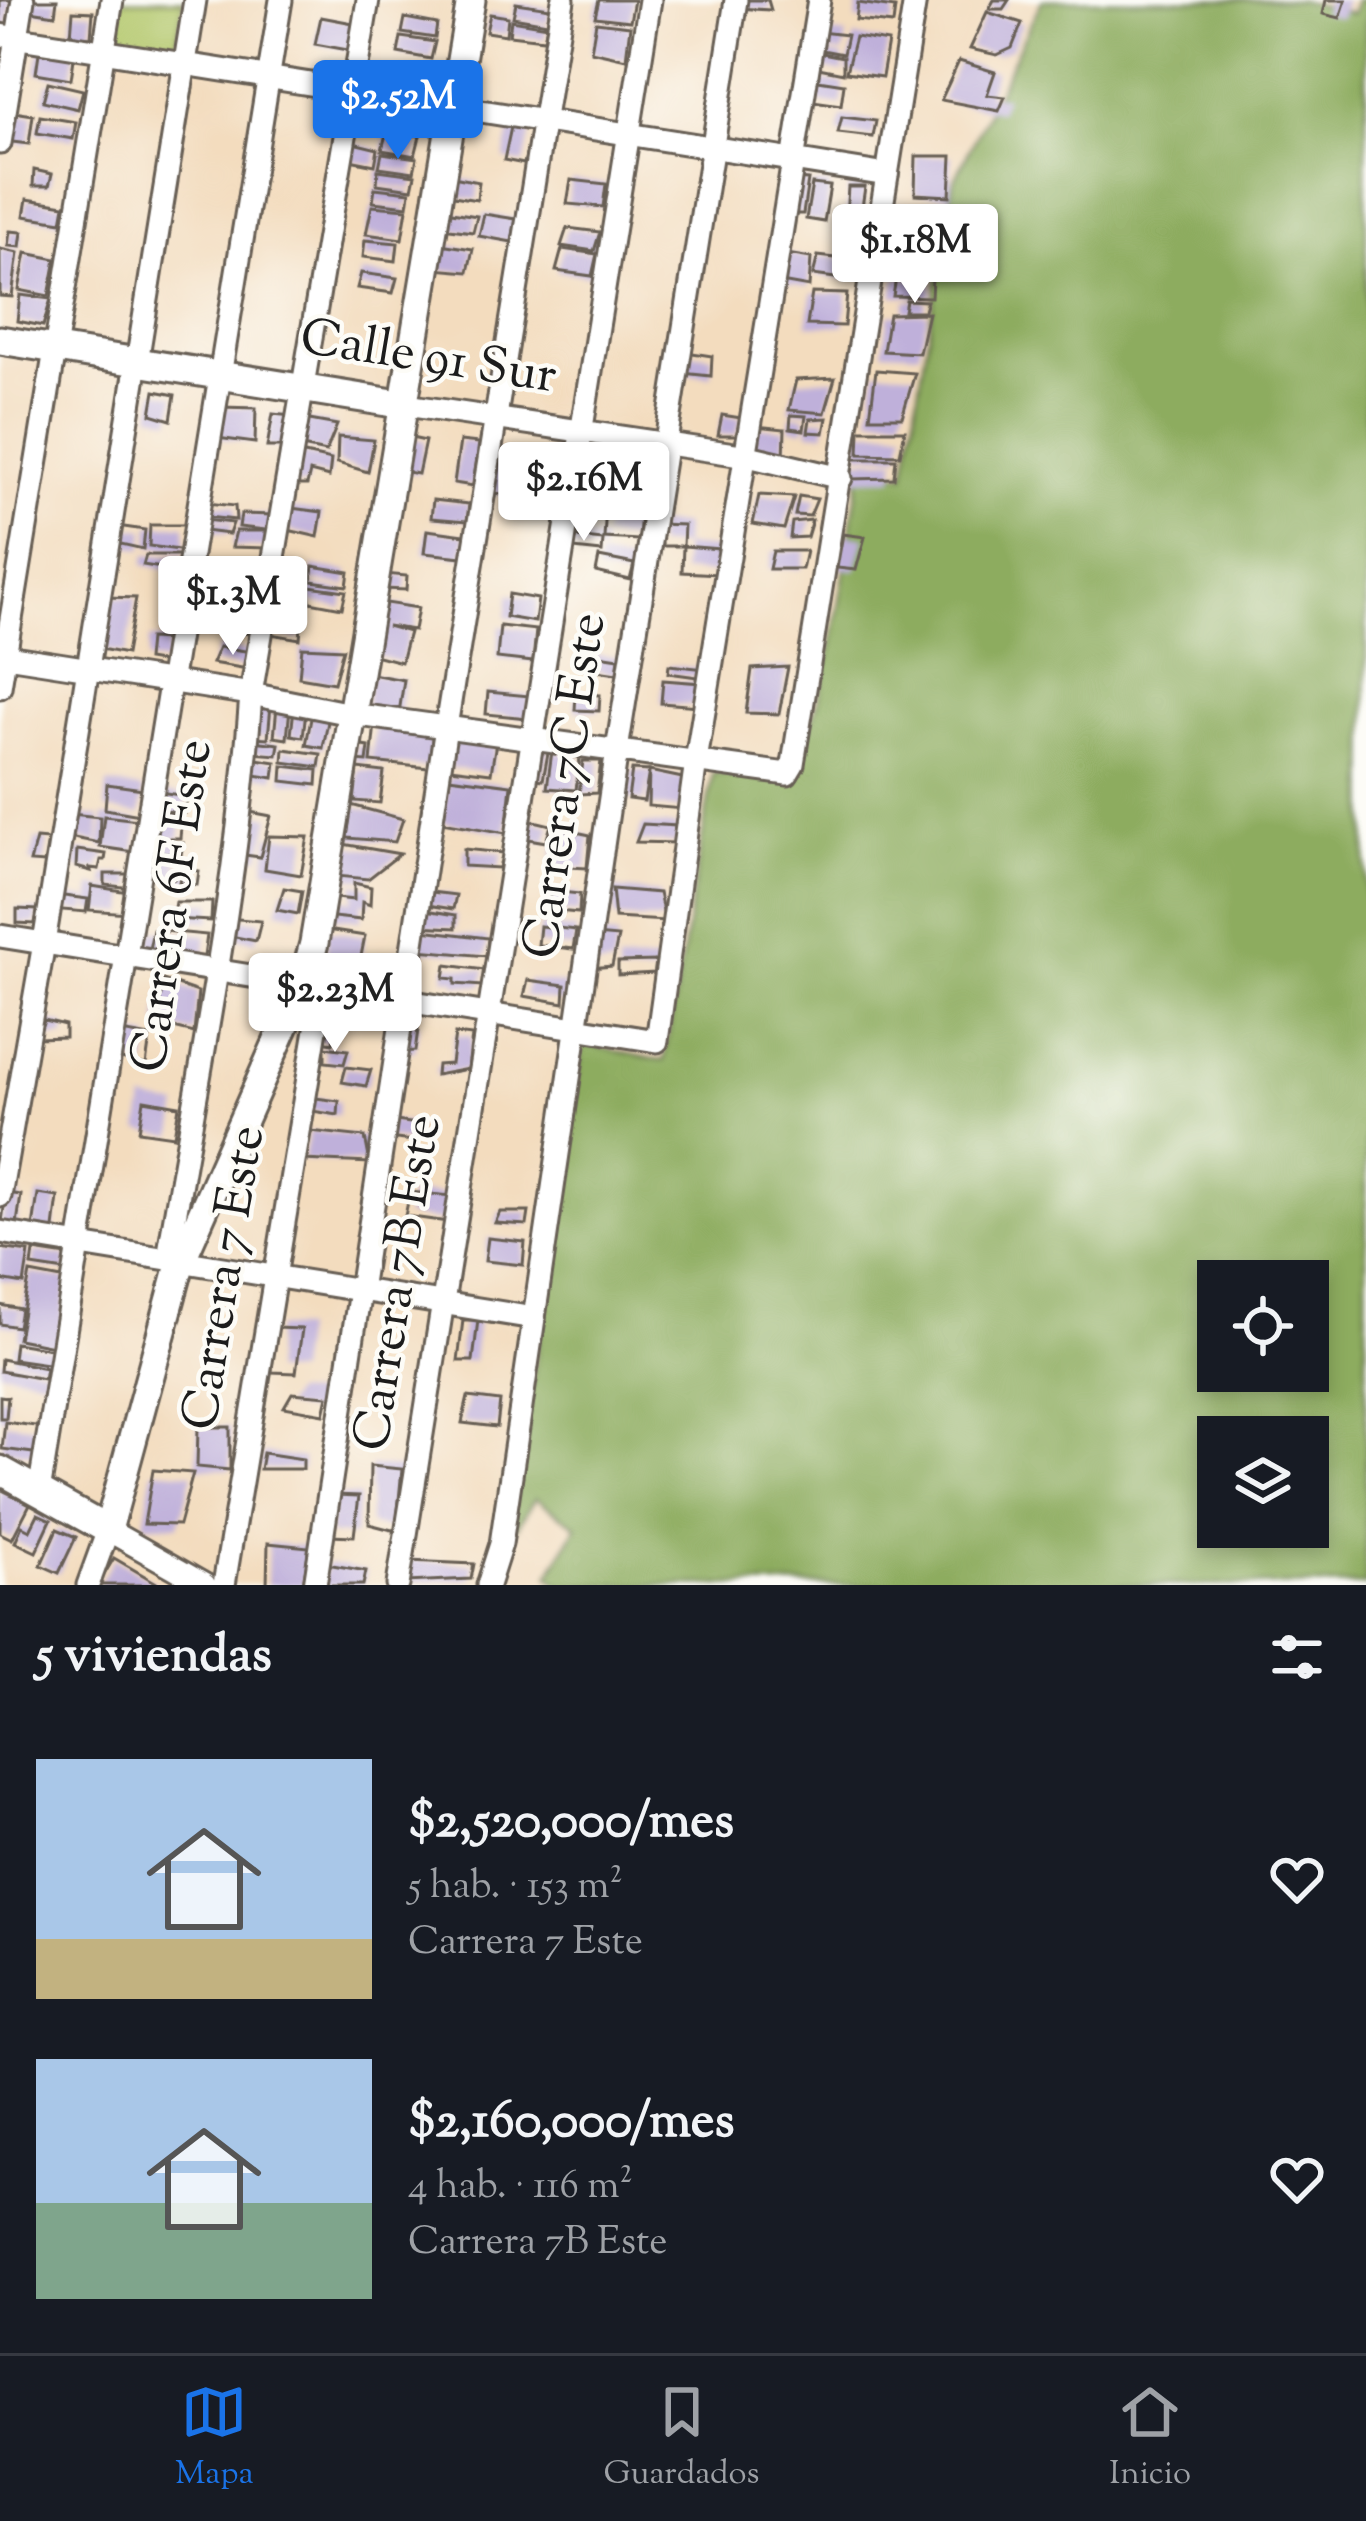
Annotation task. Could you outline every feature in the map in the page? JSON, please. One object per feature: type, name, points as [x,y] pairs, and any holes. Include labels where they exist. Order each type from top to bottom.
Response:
[{"type":"street","points":[[0,143],[8,37],[23,0]]},
{"type":"street","points":[[0,687],[112,0]]},
{"type":"street","points":[[0,1196],[195,0]]},
{"type":"street","points":[[39,1492],[281,0]]},
{"type":"street","name":"Carrera 6F Este","points":[[88,1585],[108,1530],[175,1260],[247,754],[251,694],[368,0]]},
{"type":"street","name":"Carrera 7 Este","points":[[224,1585],[275,1276],[351,714],[471,0]]},
{"type":"street","points":[[315,1585],[562,0]]},
{"type":"street","name":"Carrera 7B Este","points":[[398,1585],[650,0]]},
{"type":"street","name":"Carrera 7C Este","points":[[488,1585],[501,1544],[616,750],[736,0]]},
{"type":"street","points":[[0,936],[657,1041],[696,761],[819,0]]},
{"type":"street","points":[[2,655],[351,714],[787,774],[793,764],[841,478],[915,0]]},
{"type":"street","points":[[8,37],[887,175]]},
{"type":"street","name":"Calle 91 Sur","points":[[0,340],[748,456],[841,478]]},
{"type":"street","points":[[175,1260],[313,986]]},
{"type":"street","points":[[0,1232],[534,1318]]},
{"type":"street","points":[[0,1470],[205,1585]]},
{"type":"green space","points":[[119,0],[184,0],[175,54],[112,43]]},
{"type":"green space","points":[[1042,0],[1300,0],[1352,14],[1355,0],[1366,0],[1366,1585],[560,1585],[549,1576],[577,1526],[535,1498],[508,1542],[583,1044],[664,1061],[713,773],[788,781],[827,666],[861,464],[905,475],[953,183]]},
{"type":"building","points":[[0,0],[11,0],[6,33],[0,32]]},
{"type":"building","points":[[27,0],[57,0],[55,15],[25,10]]},
{"type":"building","points":[[599,0],[634,0],[630,21],[595,17]]},
{"type":"building","points":[[740,0],[768,0],[771,10],[738,8]]},
{"type":"building","points":[[994,0],[1009,0],[1003,9],[989,9]]},
{"type":"building","points":[[1326,0],[1346,0],[1340,18],[1323,14]]},
{"type":"building","points":[[516,3],[550,8],[547,23],[513,17]]},
{"type":"building","points":[[858,3],[895,8],[893,24],[856,20]]},
{"type":"building","points":[[73,11],[93,12],[91,37],[71,36]]},
{"type":"building","points":[[987,12],[1022,23],[1012,48],[997,55],[970,49]]},
{"type":"building","points":[[490,14],[508,17],[506,35],[486,32]]},
{"type":"building","points":[[321,17],[353,23],[348,50],[315,44]]},
{"type":"building","points":[[405,18],[437,24],[435,38],[402,33]]},
{"type":"building","points":[[511,20],[547,26],[544,39],[509,35]]},
{"type":"building","points":[[596,22],[630,26],[626,59],[591,51]]},
{"type":"building","points":[[820,32],[847,35],[843,54],[817,49]]},
{"type":"building","points":[[401,37],[435,42],[431,59],[398,53]]},
{"type":"building","points":[[855,37],[888,42],[882,77],[846,72]]},
{"type":"building","points":[[40,46],[75,52],[71,79],[36,73]]},
{"type":"building","points":[[817,52],[843,57],[843,73],[814,67]]},
{"type":"building","points":[[959,61],[995,72],[987,95],[1005,97],[999,111],[941,100]]},
{"type":"building","points":[[812,79],[844,84],[841,105],[806,100]]},
{"type":"building","points":[[48,82],[83,90],[78,109],[43,101]]},
{"type":"building","points":[[8,111],[33,115],[29,144],[4,141]]},
{"type":"building","points":[[40,116],[76,122],[73,139],[37,133]]},
{"type":"building","points":[[842,117],[876,121],[873,137],[838,133]]},
{"type":"building","points":[[511,127],[531,131],[524,164],[504,160]]},
{"type":"building","points":[[387,130],[420,136],[415,156],[382,150]]},
{"type":"building","points":[[349,142],[378,149],[375,165],[345,159]]},
{"type":"building","points":[[382,153],[417,158],[414,172],[379,167]]},
{"type":"building","points":[[916,156],[952,156],[950,196],[915,194]]},
{"type":"building","points":[[34,170],[52,174],[49,186],[33,186]]},
{"type":"building","points":[[378,170],[415,175],[412,189],[377,184]]},
{"type":"building","points":[[453,177],[479,182],[477,200],[448,195]]},
{"type":"building","points":[[793,179],[808,180],[803,214],[791,214]]},
{"type":"building","points":[[571,180],[606,184],[603,207],[567,204]]},
{"type":"building","points":[[812,184],[830,186],[824,222],[806,219]]},
{"type":"building","points":[[848,187],[865,187],[861,214],[846,216]]},
{"type":"building","points":[[375,188],[410,192],[408,206],[373,202]]},
{"type":"building","points":[[27,199],[65,205],[62,222],[24,216]]},
{"type":"building","points":[[372,206],[407,209],[402,239],[366,234]]},
{"type":"building","points":[[445,211],[477,216],[473,232],[442,228]]},
{"type":"building","points":[[484,214],[516,219],[512,242],[479,236]]},
{"type":"building","points":[[567,228],[600,232],[594,251],[561,246]]},
{"type":"building","points":[[10,231],[22,232],[20,247],[8,246]]},
{"type":"building","points":[[903,231],[941,234],[935,272],[904,270]]},
{"type":"building","points":[[365,240],[398,243],[396,261],[363,257]]},
{"type":"building","points":[[440,244],[473,249],[468,272],[434,269]]},
{"type":"building","points":[[0,249],[18,253],[12,297],[0,296]]},
{"type":"building","points":[[562,249],[597,254],[592,276],[556,271]]},
{"type":"building","points":[[26,253],[56,259],[49,296],[19,290]]},
{"type":"building","points":[[781,253],[811,258],[809,287],[781,282]]},
{"type":"building","points":[[818,256],[853,260],[850,280],[813,275]]},
{"type":"building","points":[[361,273],[397,278],[393,293],[357,288]]},
{"type":"building","points":[[896,278],[932,278],[931,297],[893,296]]},
{"type":"building","points":[[812,293],[847,294],[844,326],[807,325]]},
{"type":"building","points":[[20,295],[51,299],[43,326],[17,321]]},
{"type":"building","points":[[906,300],[927,301],[924,311],[904,311]]},
{"type":"building","points":[[928,313],[919,353],[883,351],[889,314]]},
{"type":"building","points":[[686,352],[712,356],[711,376],[682,373]]},
{"type":"building","points":[[876,370],[915,373],[902,417],[870,417]]},
{"type":"building","points":[[835,378],[825,413],[789,410],[796,380]]},
{"type":"building","points":[[155,391],[175,395],[171,420],[151,414]]},
{"type":"building","points":[[220,407],[256,408],[255,443],[217,438]]},
{"type":"building","points":[[273,414],[292,416],[286,447],[267,447]]},
{"type":"building","points":[[722,415],[741,418],[736,435],[718,435]]},
{"type":"building","points":[[791,415],[806,416],[804,430],[790,428]]},
{"type":"building","points":[[827,418],[824,433],[808,432],[810,419]]},
{"type":"building","points":[[304,419],[337,425],[326,452],[302,447]]},
{"type":"building","points":[[756,426],[785,429],[784,458],[753,453]]},
{"type":"building","points":[[860,430],[905,430],[900,455],[859,454]]},
{"type":"building","points":[[338,437],[374,440],[368,472],[337,463]]},
{"type":"building","points":[[407,437],[425,441],[418,474],[402,471]]},
{"type":"building","points":[[460,441],[479,443],[473,486],[454,483]]},
{"type":"building","points":[[492,452],[512,454],[505,495],[487,491]]},
{"type":"building","points":[[300,453],[331,460],[329,477],[310,472],[307,485],[294,485]]},
{"type":"building","points":[[527,456],[564,464],[559,499],[524,493]]},
{"type":"building","points":[[854,459],[896,459],[894,478],[851,479]]},
{"type":"building","points":[[579,463],[601,465],[594,500],[573,500]]},
{"type":"building","points":[[759,495],[794,497],[784,529],[753,524]]},
{"type":"building","points":[[799,496],[817,499],[810,516],[795,515]]},
{"type":"building","points":[[433,500],[469,504],[467,521],[431,518]]},
{"type":"building","points":[[207,503],[235,506],[236,520],[206,517]]},
{"type":"building","points":[[606,507],[641,510],[639,540],[604,538]]},
{"type":"building","points":[[291,508],[322,512],[318,537],[288,530]]},
{"type":"building","points":[[241,514],[273,515],[275,531],[239,527]]},
{"type":"building","points":[[204,520],[233,523],[229,534],[204,531]]},
{"type":"building","points":[[812,520],[807,537],[790,538],[792,522]]},
{"type":"building","points":[[657,524],[684,525],[683,546],[656,546]]},
{"type":"building","points":[[150,525],[185,525],[186,551],[149,546]]},
{"type":"building","points":[[117,526],[145,530],[143,549],[112,542]]},
{"type":"building","points":[[427,530],[465,535],[463,557],[424,553]]},
{"type":"building","points":[[236,531],[275,531],[269,548],[232,547]]},
{"type":"building","points":[[843,534],[865,537],[856,570],[837,568]]},
{"type":"building","points":[[565,536],[603,540],[602,552],[564,548]]},
{"type":"building","points":[[683,546],[719,549],[718,574],[682,572]]},
{"type":"building","points":[[773,551],[806,551],[802,569],[769,569]]},
{"type":"building","points":[[146,555],[183,555],[180,571],[143,565]]},
{"type":"building","points":[[599,557],[634,564],[630,580],[596,572]]},
{"type":"building","points":[[313,566],[349,572],[347,586],[311,581]]},
{"type":"building","points":[[384,574],[407,576],[406,590],[383,589]]},
{"type":"building","points":[[226,583],[265,585],[260,605],[225,604]]},
{"type":"building","points":[[309,586],[346,591],[342,608],[310,602]]},
{"type":"building","points":[[509,594],[538,599],[535,622],[506,617]]},
{"type":"building","points":[[106,597],[136,598],[126,654],[101,649]]},
{"type":"building","points":[[386,603],[418,608],[414,630],[387,626],[409,632],[401,662],[374,655]]},
{"type":"building","points":[[222,615],[258,618],[257,634],[222,632]]},
{"type":"building","points":[[273,620],[301,626],[300,639],[271,634]]},
{"type":"building","points":[[500,626],[536,630],[533,662],[497,658]]},
{"type":"building","points":[[149,639],[169,640],[166,663],[147,660]]},
{"type":"building","points":[[219,647],[252,652],[248,669],[212,663]]},
{"type":"building","points":[[302,647],[343,649],[334,683],[299,677]]},
{"type":"building","points":[[587,653],[619,658],[617,674],[584,669]]},
{"type":"building","points":[[669,665],[706,669],[705,678],[668,673]]},
{"type":"building","points":[[788,667],[779,714],[746,713],[752,669]]},
{"type":"building","points":[[371,674],[404,680],[399,713],[366,708]]},
{"type":"building","points":[[663,680],[701,683],[699,706],[661,703]]},
{"type":"building","points":[[488,692],[530,696],[528,718],[486,714]]},
{"type":"building","points":[[576,694],[600,695],[599,711],[575,710]]},
{"type":"building","points":[[256,704],[271,705],[268,738],[253,737]]},
{"type":"building","points":[[277,706],[290,707],[287,739],[274,737]]},
{"type":"building","points":[[294,708],[306,710],[303,737],[291,735]]},
{"type":"building","points":[[312,713],[329,716],[323,748],[306,745]]},
{"type":"building","points":[[375,723],[433,729],[429,768],[371,762]]},
{"type":"building","points":[[454,737],[496,742],[491,773],[450,768]]},
{"type":"building","points":[[253,741],[279,744],[277,755],[251,753]]},
{"type":"building","points":[[356,745],[369,747],[367,762],[354,761]]},
{"type":"building","points":[[535,747],[549,748],[543,780],[532,778]]},
{"type":"building","points":[[284,749],[321,754],[319,767],[283,762]]},
{"type":"building","points":[[552,751],[580,757],[576,790],[547,788]]},
{"type":"building","points":[[250,758],[276,762],[274,778],[248,774]]},
{"type":"building","points":[[583,761],[601,761],[597,793],[579,794]]},
{"type":"building","points":[[283,766],[318,770],[317,785],[282,781]]},
{"type":"building","points":[[358,769],[384,772],[380,803],[354,801]]},
{"type":"building","points":[[632,770],[649,771],[644,801],[628,799]]},
{"type":"building","points":[[649,771],[687,779],[682,809],[648,806]]},
{"type":"building","points":[[449,777],[511,785],[506,833],[442,822]]},
{"type":"building","points":[[107,784],[143,789],[140,815],[105,809]]},
{"type":"building","points":[[159,792],[187,796],[184,813],[155,810]]},
{"type":"building","points":[[351,805],[403,819],[395,842],[347,838]]},
{"type":"building","points":[[250,812],[271,816],[260,857],[237,854]]},
{"type":"building","points":[[156,813],[182,813],[180,838],[171,838],[170,843],[183,843],[181,855],[150,850]]},
{"type":"building","points":[[71,814],[100,817],[99,843],[69,837]]},
{"type":"building","points":[[104,816],[139,820],[134,852],[100,847]]},
{"type":"building","points":[[530,820],[551,825],[546,842],[523,838]]},
{"type":"building","points":[[643,824],[677,826],[677,843],[636,842]]},
{"type":"building","points":[[557,828],[590,835],[587,868],[551,866]]},
{"type":"building","points":[[269,836],[308,837],[301,875],[265,869]]},
{"type":"building","points":[[36,839],[48,840],[44,863],[30,862]]},
{"type":"building","points":[[343,844],[400,854],[368,879],[336,876]]},
{"type":"building","points":[[464,849],[503,853],[499,868],[464,866]]},
{"type":"building","points":[[77,850],[106,854],[105,860],[91,871],[76,867]]},
{"type":"building","points":[[147,856],[179,860],[174,879],[146,873]]},
{"type":"building","points":[[181,868],[199,871],[197,885],[179,882]]},
{"type":"building","points":[[105,874],[130,874],[132,888],[105,885]]},
{"type":"building","points":[[354,883],[371,887],[370,905],[362,902],[361,920],[333,917],[335,898],[354,900]]},
{"type":"building","points":[[92,886],[128,892],[126,913],[89,910]]},
{"type":"building","points":[[284,888],[302,891],[298,914],[277,910]]},
{"type":"building","points":[[612,889],[659,893],[665,921],[615,918]]},
{"type":"building","points":[[423,891],[456,895],[453,909],[421,904]]},
{"type":"building","points":[[551,891],[580,894],[579,913],[546,910]]},
{"type":"building","points":[[56,895],[88,899],[86,912],[50,909]]},
{"type":"building","points":[[175,902],[212,902],[211,921],[172,919]]},
{"type":"building","points":[[17,909],[38,910],[35,924],[17,923]]},
{"type":"building","points":[[420,909],[456,915],[456,928],[418,926]]},
{"type":"building","points":[[227,918],[261,921],[256,941],[225,935]]},
{"type":"building","points":[[540,926],[576,930],[573,949],[538,945]]},
{"type":"building","points":[[153,930],[207,935],[203,964],[148,954]]},
{"type":"building","points":[[327,930],[365,936],[359,966],[345,963],[338,980],[327,978]]},
{"type":"building","points":[[423,930],[488,938],[486,956],[418,950]]},
{"type":"building","points":[[595,935],[618,937],[612,966],[590,968]]},
{"type":"building","points":[[656,961],[656,973],[618,975],[618,962]]},
{"type":"building","points":[[446,965],[485,970],[482,986],[455,984],[455,979],[444,978]]},
{"type":"building","points":[[163,980],[198,992],[194,1033],[157,1024]]},
{"type":"building","points":[[528,980],[565,985],[564,1003],[524,996]]},
{"type":"building","points":[[321,1008],[337,1011],[333,1043],[317,1040]]},
{"type":"building","points":[[44,1020],[65,1025],[65,1037],[37,1038]]},
{"type":"building","points":[[404,1020],[419,1023],[415,1051],[401,1052]]},
{"type":"building","points":[[121,1032],[150,1037],[146,1065],[117,1058]]},
{"type":"building","points":[[455,1034],[472,1036],[468,1069],[436,1075],[437,1065],[451,1064]]},
{"type":"building","points":[[317,1046],[348,1050],[344,1064],[325,1062],[325,1051]]},
{"type":"building","points":[[346,1067],[371,1070],[366,1086],[342,1082]]},
{"type":"building","points":[[308,1097],[339,1101],[338,1115],[312,1111]]},
{"type":"building","points":[[144,1100],[179,1106],[174,1136],[139,1131]]},
{"type":"building","points":[[388,1120],[418,1124],[414,1141],[387,1138]]},
{"type":"building","points":[[310,1131],[365,1137],[370,1163],[303,1160]]},
{"type":"building","points":[[410,1192],[452,1196],[448,1222],[405,1216]]},
{"type":"building","points":[[6,1193],[21,1195],[16,1231],[1,1229]]},
{"type":"building","points":[[38,1194],[58,1197],[53,1236],[32,1234]]},
{"type":"building","points":[[500,1212],[529,1212],[527,1225],[495,1223]]},
{"type":"building","points":[[488,1238],[525,1242],[523,1265],[485,1261]]},
{"type":"building","points":[[0,1248],[29,1252],[24,1284],[0,1280]]},
{"type":"building","points":[[34,1251],[67,1256],[65,1271],[32,1266]]},
{"type":"building","points":[[30,1273],[67,1280],[58,1347],[18,1339]]},
{"type":"building","points":[[0,1305],[21,1309],[18,1327],[0,1324]]},
{"type":"building","points":[[463,1320],[478,1320],[473,1361],[458,1361]]},
{"type":"building","points":[[275,1328],[302,1329],[296,1373],[272,1372]]},
{"type":"building","points":[[15,1343],[57,1350],[54,1365],[13,1359]]},
{"type":"building","points":[[1,1359],[46,1368],[44,1379],[0,1371]]},
{"type":"building","points":[[292,1393],[328,1396],[324,1414],[284,1407]]},
{"type":"building","points":[[0,1396],[8,1397],[6,1418],[0,1418]]},
{"type":"building","points":[[468,1397],[500,1401],[497,1427],[462,1423]]},
{"type":"building","points":[[5,1422],[43,1427],[41,1454],[2,1449]]},
{"type":"building","points":[[198,1427],[230,1427],[230,1470],[197,1467]]},
{"type":"building","points":[[263,1453],[303,1459],[303,1469],[260,1469]]},
{"type":"building","points":[[370,1466],[402,1469],[396,1531],[369,1524]]},
{"type":"building","points":[[153,1470],[193,1473],[179,1525],[144,1524]]},
{"type":"building","points":[[0,1489],[30,1504],[12,1539],[0,1533]]},
{"type":"building","points":[[334,1495],[359,1496],[354,1536],[329,1535]]},
{"type":"building","points":[[38,1514],[51,1520],[36,1552],[15,1542],[22,1526],[30,1530]]},
{"type":"building","points":[[57,1529],[76,1537],[59,1573],[41,1565]]},
{"type":"building","points":[[268,1543],[309,1547],[303,1585],[267,1585]]},
{"type":"building","points":[[114,1558],[160,1585],[98,1585]]},
{"type":"building","points":[[408,1561],[474,1564],[471,1579],[406,1582]]},
{"type":"building","points":[[327,1564],[366,1571],[363,1585],[322,1585]]}]
